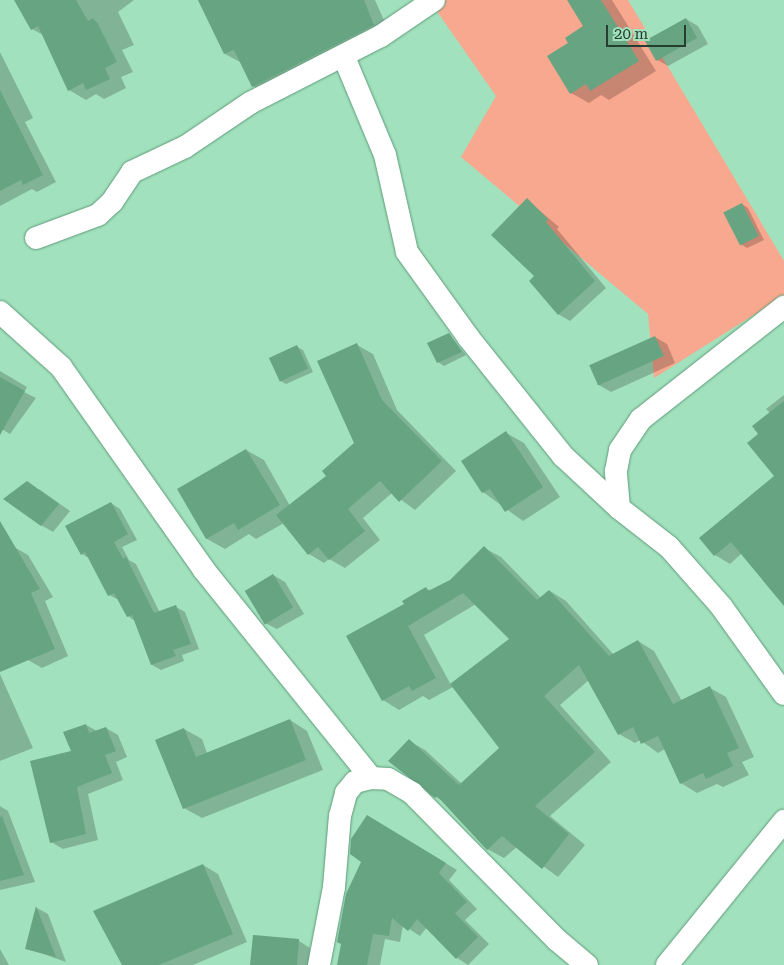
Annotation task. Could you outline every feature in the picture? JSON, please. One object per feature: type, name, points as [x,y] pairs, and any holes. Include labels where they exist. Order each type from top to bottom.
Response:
[{"type":"street","points":[[36,238],[98,215],[112,202],[132,172],[185,147],[250,102],[344,57],[381,36],[434,0]]},
{"type":"street","points":[[344,57],[363,95],[385,155],[407,252],[468,337],[563,456],[618,508],[669,547],[720,606],[784,694]]},
{"type":"street","points":[[618,508],[616,471],[620,450],[641,419],[784,307]]},
{"type":"street","points":[[0,312],[61,367],[204,570],[370,778]]},
{"type":"street","points":[[319,965],[334,887],[340,816],[346,793],[355,782],[370,778],[388,779],[412,794],[536,919],[587,965]]},
{"type":"street","points":[[668,965],[784,821]]},
{"type":"shaded area","points":[[429,0],[628,0],[784,261],[784,296],[654,378],[648,314],[461,157],[496,96]]},
{"type":"building","points":[[14,0],[76,0],[88,21],[93,18],[98,24],[117,62],[105,68],[110,79],[86,90],[83,83],[68,91],[38,26],[31,30]]},
{"type":"building","points":[[198,0],[364,0],[374,25],[252,87],[234,50],[224,54]]},
{"type":"building","points":[[567,0],[601,0],[639,61],[590,91],[586,84],[570,94],[547,56],[568,43],[565,38],[583,26]]},
{"type":"building","points":[[686,18],[697,38],[656,61],[645,41]]},
{"type":"building","points":[[0,90],[43,175],[23,185],[21,180],[0,191]]},
{"type":"building","points":[[527,198],[548,219],[546,222],[595,281],[558,315],[529,281],[534,276],[491,235]]},
{"type":"building","points":[[742,203],[759,236],[740,246],[723,213]]},
{"type":"building","points":[[449,333],[462,352],[437,363],[427,343]]},
{"type":"building","points":[[655,336],[664,356],[598,385],[589,365]]},
{"type":"building","points":[[357,343],[382,400],[442,461],[399,502],[380,481],[348,509],[365,531],[329,560],[318,547],[308,555],[276,515],[326,476],[322,471],[354,443],[317,361]]},
{"type":"building","points":[[297,345],[308,369],[280,382],[269,358]]},
{"type":"building","points":[[0,377],[25,391],[0,435]]},
{"type":"building","points":[[784,401],[784,606],[731,542],[714,556],[699,538],[774,476],[747,443],[758,434],[752,426]]},
{"type":"building","points":[[506,431],[543,487],[505,512],[490,489],[482,493],[461,461]]},
{"type":"building","points":[[246,449],[280,505],[238,530],[234,523],[206,539],[177,489]]},
{"type":"building","points":[[27,481],[59,504],[41,526],[3,499]]},
{"type":"building","points":[[111,502],[128,534],[114,542],[123,559],[126,557],[154,613],[176,605],[191,644],[173,650],[176,656],[151,665],[132,615],[127,617],[114,593],[108,596],[85,552],[81,555],[65,526]]},
{"type":"building","points":[[0,521],[40,589],[31,593],[55,649],[0,672]]},
{"type":"building","points":[[484,546],[537,600],[549,590],[609,656],[638,640],[673,704],[710,686],[739,748],[727,753],[733,766],[706,779],[703,773],[680,784],[658,736],[641,744],[633,727],[618,735],[579,665],[544,696],[595,752],[535,806],[569,834],[542,869],[502,836],[487,850],[437,796],[435,798],[388,761],[409,739],[459,785],[499,748],[450,684],[509,639],[463,593],[408,626],[436,678],[412,691],[409,686],[382,701],[346,636],[404,604],[402,601],[426,587],[428,591],[450,580]]},
{"type":"building","points":[[273,574],[293,607],[265,624],[245,591]]},
{"type":"building","points":[[290,719],[306,760],[183,809],[155,740],[184,728],[196,757]]},
{"type":"building","points":[[86,724],[89,733],[106,727],[116,751],[105,755],[112,773],[77,787],[86,834],[50,843],[30,761],[71,751],[63,732]]},
{"type":"building","points":[[367,815],[446,863],[439,873],[467,902],[455,913],[478,937],[456,959],[417,919],[408,931],[392,918],[389,936],[373,934],[367,965],[337,965],[341,944],[337,942],[346,894],[361,862],[350,854],[351,839]]},
{"type":"building","points":[[2,816],[24,875],[0,881],[0,817]]},
{"type":"building","points":[[203,864],[233,934],[159,965],[122,965],[93,911]]},
{"type":"building","points":[[36,906],[56,957],[25,949]]},
{"type":"building","points":[[253,935],[299,939],[297,965],[250,965]]}]
